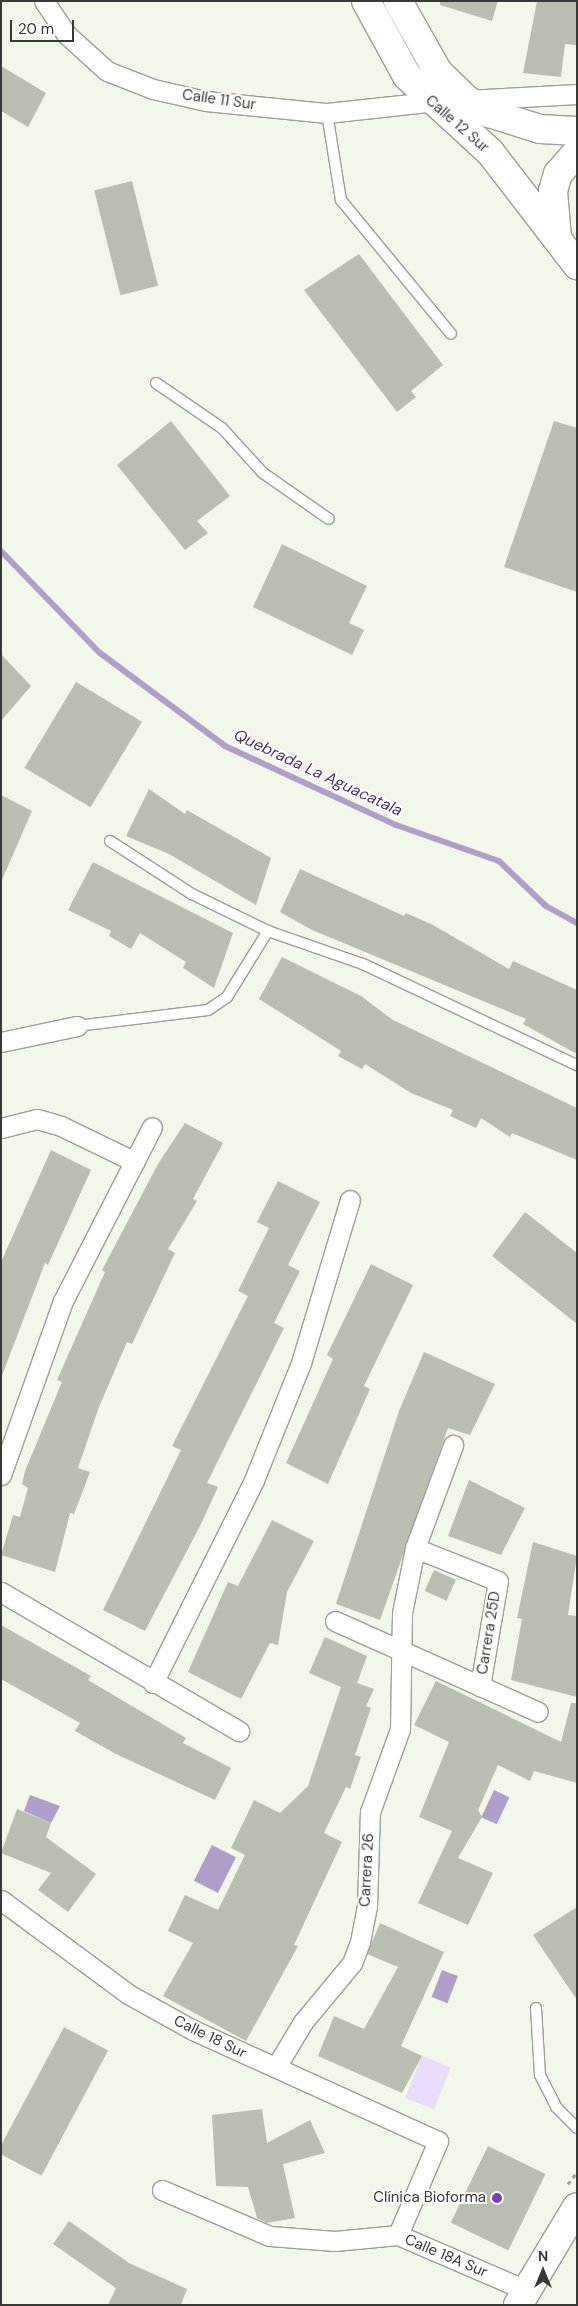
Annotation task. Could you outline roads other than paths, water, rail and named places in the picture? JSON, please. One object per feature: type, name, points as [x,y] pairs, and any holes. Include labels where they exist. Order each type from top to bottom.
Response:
[{"type":"main road","name":"Calle 12 Sur","points":[[366,1],[407,76],[430,102],[490,152],[577,265]]},
{"type":"main road","name":"Calle 12 Sur","points":[[398,1],[438,72],[467,100],[489,113],[540,129],[577,131]]},
{"type":"main road","points":[[557,238],[553,191],[558,174],[577,152]]},
{"type":"main road","points":[[522,2298],[575,2214]]},
{"type":"street","name":"Calle 11 Sur","points":[[44,1],[66,34],[107,71],[206,101],[327,113],[430,102]]},
{"type":"street","points":[[467,100],[577,94]]},
{"type":"street","points":[[1,1042],[77,1026]]},
{"type":"street","points":[[1,1128],[37,1119],[61,1126],[135,1162]]},
{"type":"street","points":[[1,1475],[64,1301],[152,1127]]},
{"type":"street","points":[[153,1683],[254,1480],[301,1363],[350,1200]]},
{"type":"street","name":"Carrera 26","points":[[276,2067],[303,2022],[352,1963],[360,1942],[367,1906],[370,1812],[400,1729],[402,1613],[415,1548],[453,1445]]},
{"type":"street","name":"Carrera 25D","points":[[415,1548],[498,1581],[480,1686]]},
{"type":"street","points":[[1,1592],[153,1683],[239,1731]]},
{"type":"street","points":[[335,1620],[538,1712]]},
{"type":"street","name":"Calle 18 Sur","points":[[1,1900],[128,1994],[276,2067],[438,2141],[398,2235]]},
{"type":"street","name":"Calle 18A Sur","points":[[162,2190],[270,2236],[335,2242],[398,2235],[522,2298]]},
{"type":"lane","points":[[327,113],[341,200],[451,334]]},
{"type":"lane","points":[[156,383],[222,428],[263,473],[330,520]]},
{"type":"lane","points":[[110,840],[192,894],[268,931],[363,964],[577,1065]]},
{"type":"lane","points":[[77,1026],[208,1010],[227,997],[268,931]]},
{"type":"lane","points":[[536,2008],[540,2075],[556,2107],[577,2128]]},
{"type":"waterway","name":"Quebrada La Aguacatala","points":[[1,551],[100,653],[225,746],[396,825],[499,861],[546,906],[577,923]]},
{"type":"place","name":"Clínica Bioforma","points":[[497,2198]]}]
